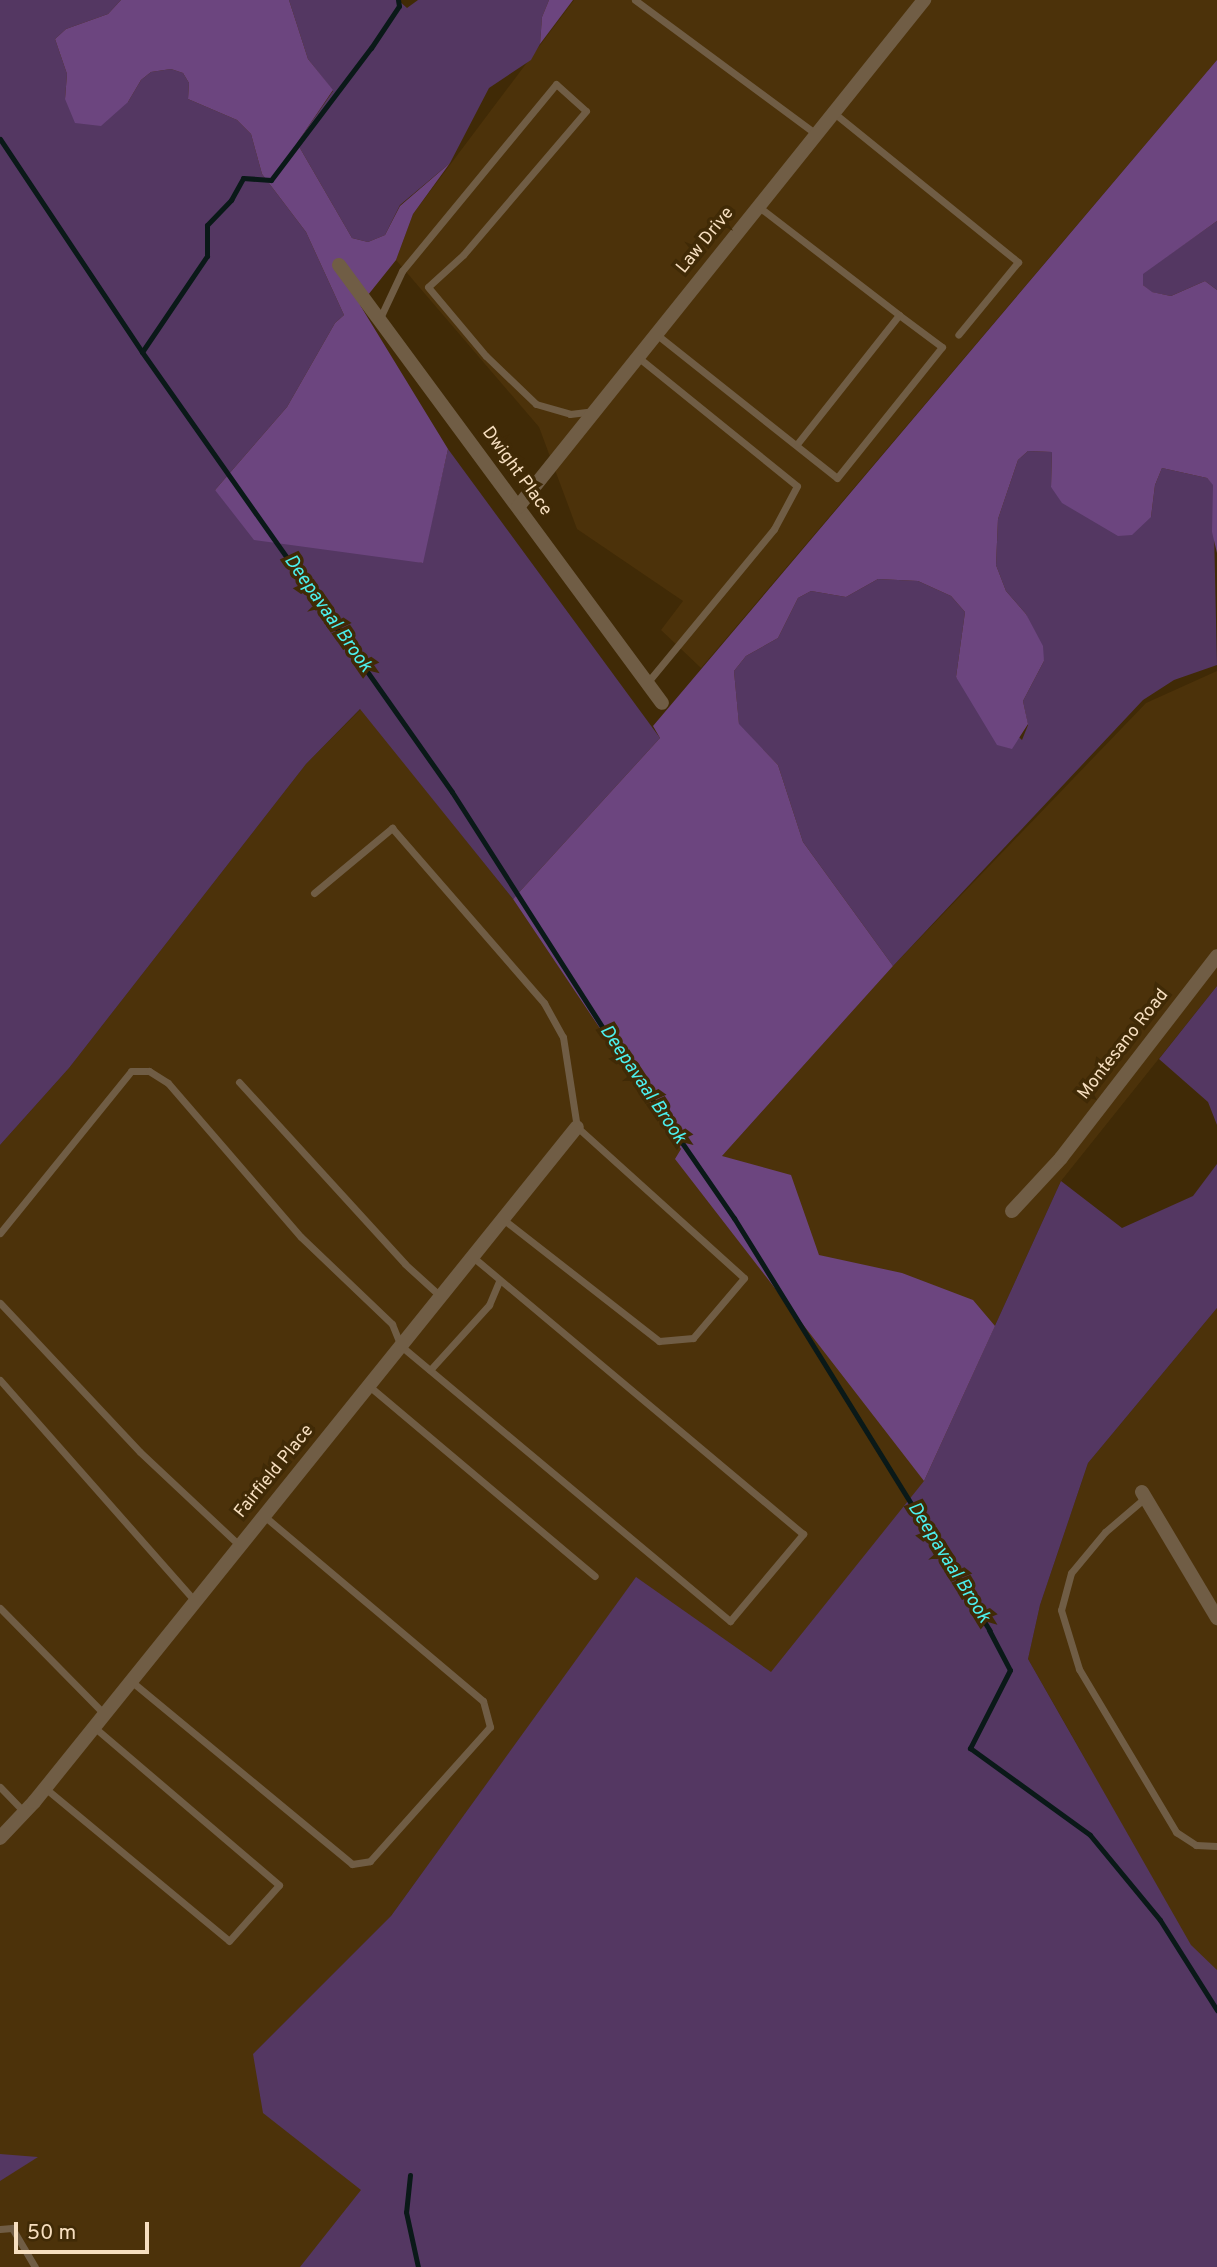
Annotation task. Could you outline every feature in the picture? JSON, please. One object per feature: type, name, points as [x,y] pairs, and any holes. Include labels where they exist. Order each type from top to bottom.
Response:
[{"type":"street","name":"Law Drive","points":[[518,507],[924,0]]},
{"type":"street","name":"Dwight Place","points":[[339,265],[662,703]]},
{"type":"street","name":"Montesano Road","points":[[1012,1211],[1061,1158],[1217,956]]},
{"type":"street","name":"Fairfield Place","points":[[0,1838],[45,1788],[577,1127]]},
{"type":"street","points":[[1144,1494],[1217,1618]]},
{"type":"lane","points":[[635,0],[816,135]]},
{"type":"lane","points":[[379,319],[402,271],[556,84],[586,111],[463,255],[428,287],[486,356],[537,404],[570,414],[595,410]]},
{"type":"lane","points":[[834,112],[1018,262],[958,335]]},
{"type":"lane","points":[[656,334],[837,478],[942,347],[758,207]]},
{"type":"lane","points":[[797,444],[899,315]]},
{"type":"lane","points":[[639,358],[797,485],[774,529],[647,682]]},
{"type":"lane","points":[[314,893],[391,828],[544,1003],[564,1037],[577,1127],[744,1278],[694,1338],[659,1341],[503,1219]]},
{"type":"lane","points":[[0,1233],[131,1071],[149,1071],[168,1083],[301,1237],[392,1324],[401,1346],[730,1621],[803,1534],[499,1282],[473,1257]]},
{"type":"lane","points":[[239,1082],[405,1264],[441,1297]]},
{"type":"lane","points":[[430,1370],[489,1305],[499,1282]]},
{"type":"lane","points":[[0,1303],[140,1452],[240,1546]]},
{"type":"lane","points":[[0,1380],[195,1601]]},
{"type":"lane","points":[[369,1386],[596,1576]]},
{"type":"lane","points":[[1144,1494],[1105,1532],[1070,1573],[1061,1610],[1079,1668],[1176,1832],[1196,1845],[1217,1846]]},
{"type":"lane","points":[[131,1681],[352,1864],[370,1861],[490,1727],[483,1701],[264,1516]]},
{"type":"lane","points":[[0,1608],[105,1714]]},
{"type":"lane","points":[[45,1788],[229,1941],[279,1885],[94,1727]]},
{"type":"lane","points":[[0,1787],[24,1812]]},
{"type":"lane","points":[[0,2229],[12,2228],[35,2267]]},
{"type":"shaded area","points":[[0,0],[121,0],[108,14],[66,29],[55,39],[67,74],[65,99],[128,102],[141,80],[151,72],[171,69],[183,73],[189,83],[188,99],[237,120],[251,134],[262,174],[306,232],[344,315],[335,323],[287,407],[215,490],[422,563],[448,449],[660,738],[513,899],[360,709],[306,764],[69,1068],[0,1145]]},
{"type":"shaded area","points":[[121,0],[289,0],[308,59],[333,90],[297,143],[352,238],[368,242],[385,235],[400,206],[450,163],[413,214],[396,260],[360,305],[448,449],[423,563],[254,540],[215,490],[287,407],[335,323],[344,315],[306,232],[262,174],[251,134],[237,120],[188,99],[189,83],[183,73],[171,69],[151,72],[141,80],[128,102],[101,126],[75,123],[65,99],[67,74],[55,39],[66,29],[108,14]]},
{"type":"shaded area","points":[[289,0],[398,0],[407,8],[418,0],[549,0],[542,17],[540,44],[531,60],[489,88],[450,163],[400,205],[385,235],[368,242],[352,238],[297,143],[333,91],[308,59]]},
{"type":"shaded area","points":[[549,0],[573,0],[540,44],[542,17]]},
{"type":"shaded area","points":[[574,0],[1217,0],[1217,60],[701,668],[661,630],[683,601],[577,529],[539,427],[396,260],[413,214]]},
{"type":"shaded area","points":[[1217,60],[1217,221],[1143,274],[1143,285],[1152,292],[1171,296],[1205,281],[1217,290],[1217,553],[1212,532],[1213,485],[1207,478],[1162,468],[1155,485],[1151,517],[1132,535],[1118,536],[1062,503],[1051,487],[1052,452],[1028,451],[1018,460],[998,519],[996,565],[1006,591],[1026,614],[1043,646],[1044,661],[1023,701],[1028,724],[1012,749],[997,745],[956,677],[965,612],[951,596],[918,581],[878,579],[846,597],[811,591],[798,598],[778,638],[746,656],[734,671],[739,724],[778,765],[803,842],[893,966],[722,1156],[791,1175],[819,1255],[902,1273],[973,1300],[995,1326],[924,1481],[675,1159],[681,1149],[513,899],[660,738],[653,726]]},
{"type":"shaded area","points":[[1217,221],[1217,290],[1205,281],[1171,296],[1151,292],[1143,285],[1143,273]]},
{"type":"shaded area","points":[[1028,451],[1052,452],[1051,487],[1151,517],[1155,485],[1162,468],[1207,478],[1213,484],[1217,665],[1174,680],[1143,700],[893,966],[803,842],[778,765],[739,725],[734,671],[746,656],[778,638],[798,598],[811,591],[846,597],[878,579],[918,581],[951,596],[965,612],[956,677],[1022,740],[1028,725],[1023,701],[1044,661],[1026,614],[1006,591],[996,565],[998,519],[1018,460]]},
{"type":"shaded area","points":[[1217,671],[1217,986],[1061,1181],[924,1481],[1090,1767],[1028,1659],[1040,1605],[1088,1463],[1217,1308],[1217,2267],[0,2267],[0,1145],[69,1068],[306,764],[361,709],[513,899],[681,1149],[722,1156],[893,966],[1146,703]],"holes":[[[636,1578],[771,1673],[253,2054],[391,1916]]]},
{"type":"shaded area","points":[[1217,986],[1217,1125],[1208,1102],[1159,1059]]},
{"type":"shaded area","points":[[1217,1164],[1217,1308],[1088,1463],[1040,1605],[1028,1659],[1191,1945],[1217,1970],[1217,2267],[300,2267],[361,2190],[263,2113],[253,2054],[391,1916],[636,1577],[771,1672],[924,1481],[1061,1181],[1122,1228],[1193,1196]]},
{"type":"shaded area","points":[[0,2154],[38,2157],[0,2181]]},
{"type":"waterway","points":[[142,352],[207,256],[207,225],[231,200],[243,178],[271,180],[371,48],[399,6],[398,0]]},
{"type":"waterway","name":"Deepavaal Brook","points":[[0,139],[142,352],[452,792],[607,1034],[734,1218],[989,1630],[1010,1670],[970,1748],[1090,1835],[1160,1920],[1217,2010]]},
{"type":"waterway","points":[[410,2175],[406,2212],[418,2267]]}]
